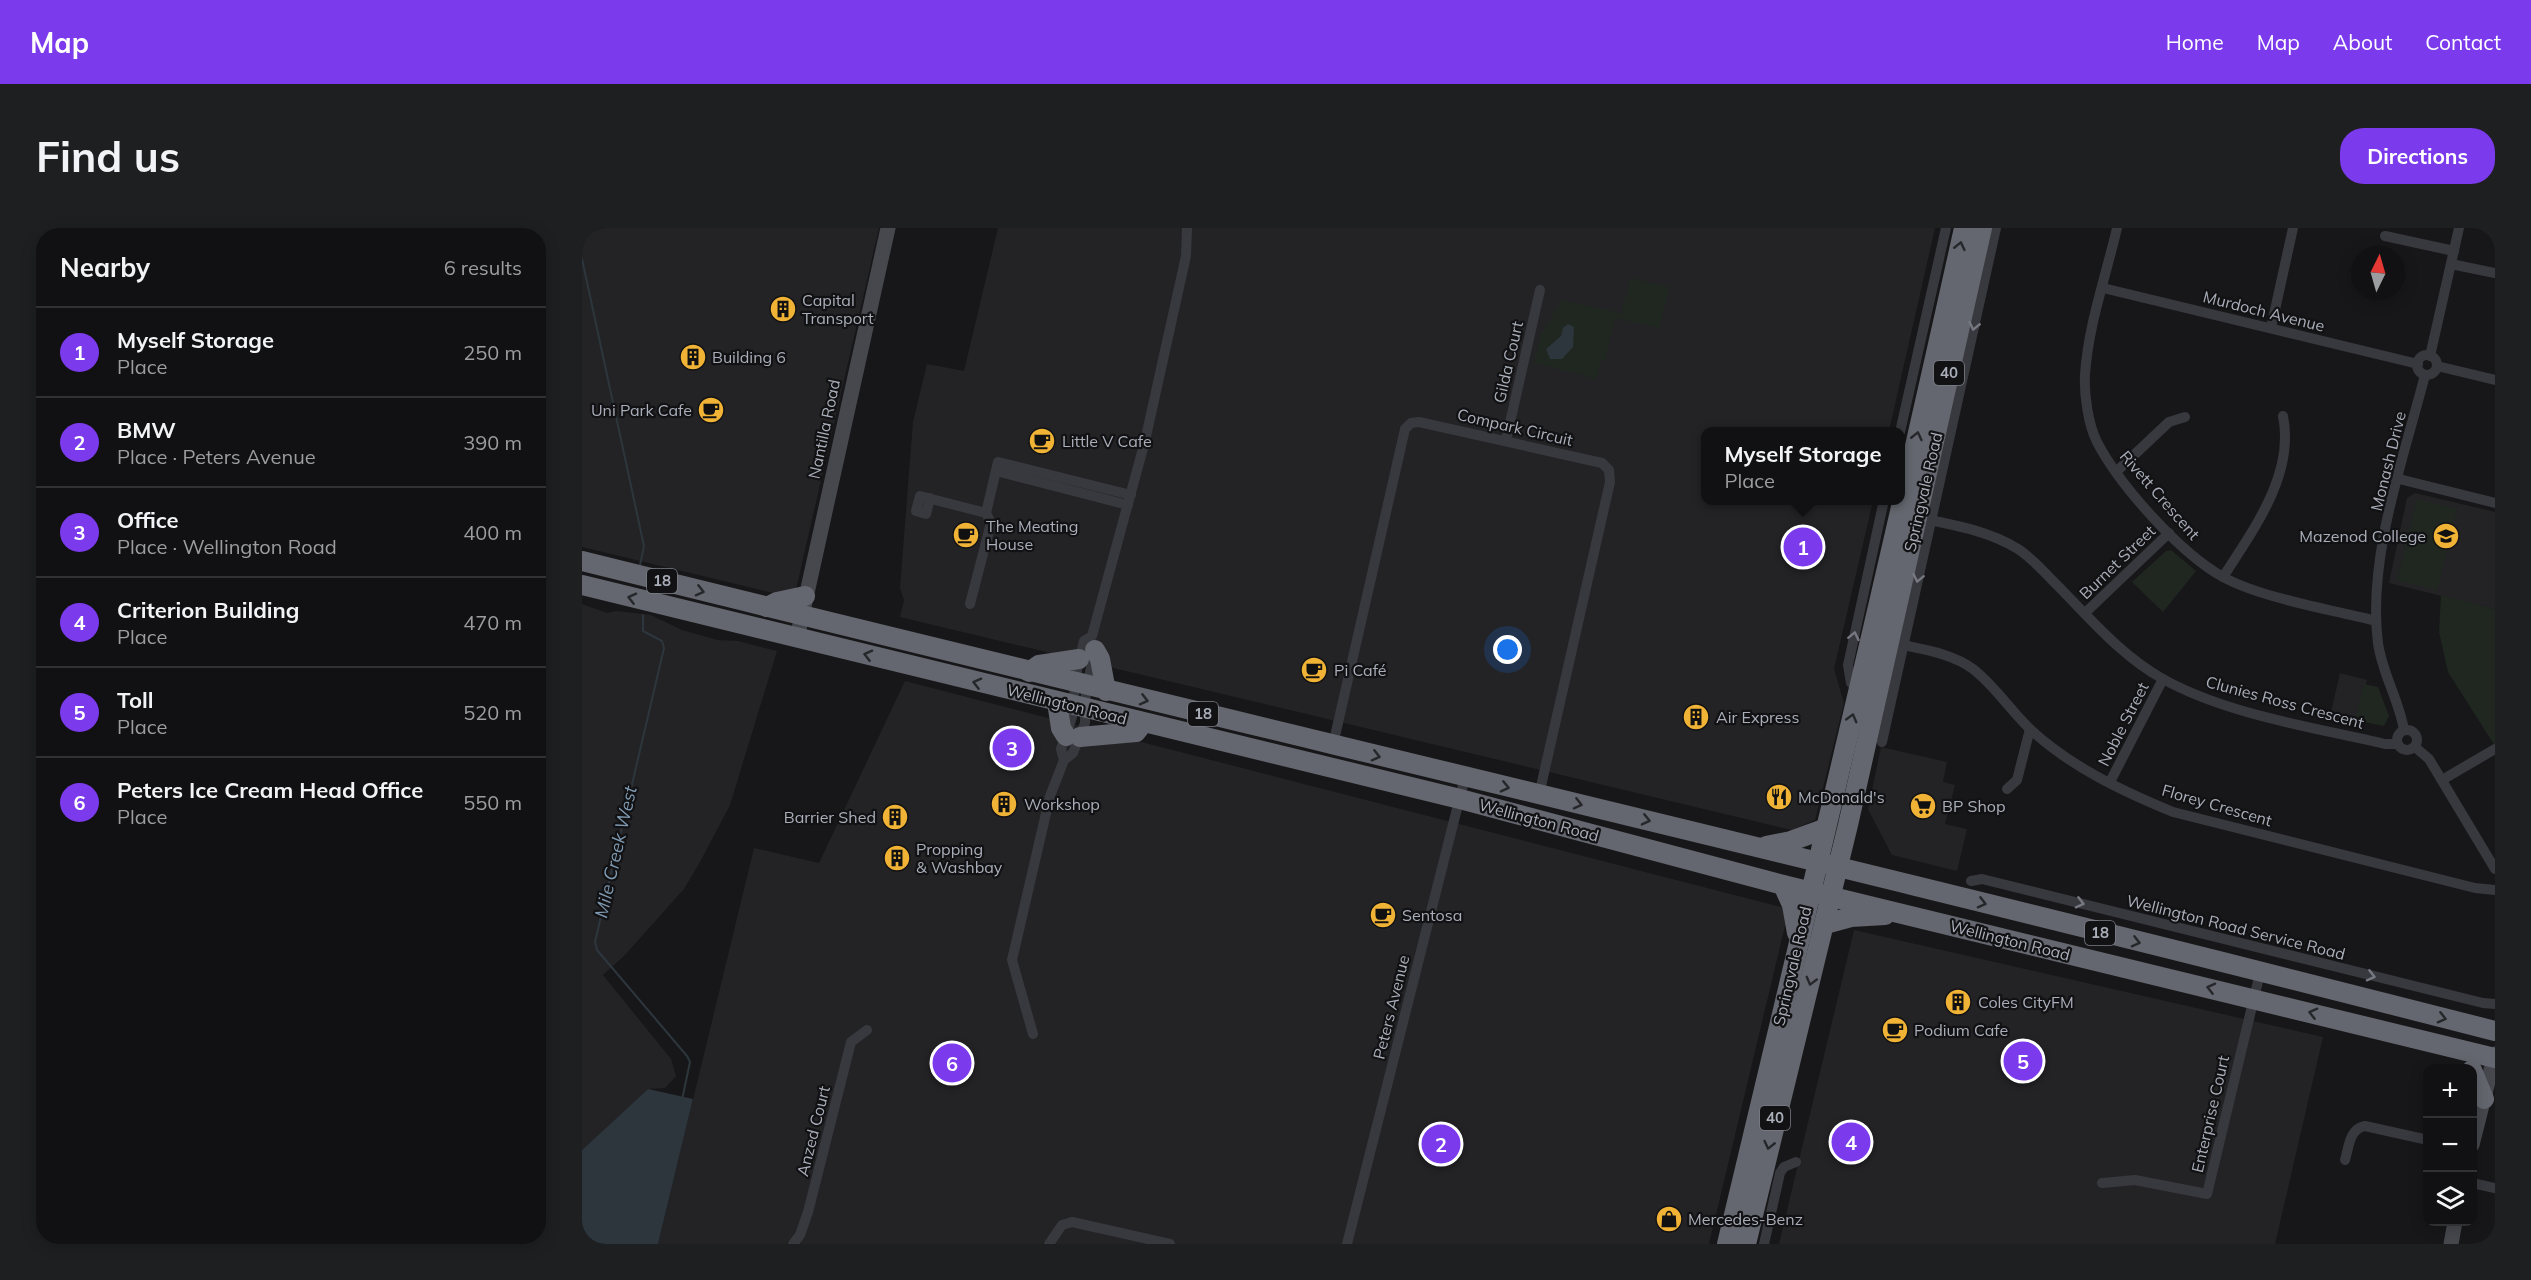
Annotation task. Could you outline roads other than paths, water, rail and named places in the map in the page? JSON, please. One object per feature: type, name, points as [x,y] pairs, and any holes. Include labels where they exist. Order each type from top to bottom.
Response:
[{"type":"highway","name":"Springvale Road","points":[[1916,517],[1964,228]]},
{"type":"highway","name":"Springvale Road","points":[[1727,1244],[1824,829],[1868,691],[1975,293],[1982,228]]},
{"type":"highway","name":"Wellington Road","points":[[582,561],[1089,687],[1863,873],[2495,1031]]},
{"type":"highway","name":"Wellington Road","points":[[582,585],[1460,799],[1783,885],[2495,1057]]},
{"type":"highway","points":[[767,607],[806,592],[815,597],[810,618]]},
{"type":"highway","points":[[1029,672],[1039,665],[1089,648],[1100,659],[1089,687]]},
{"type":"highway","name":"Springvale Road","points":[[1746,1244],[1848,825],[1879,734],[1868,691]]},
{"type":"highway","points":[[1073,706],[1061,728],[1073,737],[1136,732],[1143,723]]},
{"type":"highway","points":[[1848,825],[1863,873]]},
{"type":"highway","points":[[1760,848],[1799,839],[1824,829]]},
{"type":"highway","points":[[1783,885],[1791,905],[1798,938]]},
{"type":"highway","points":[[1825,924],[1851,918],[1902,913]]},
{"type":"highway","points":[[2463,1050],[2470,1064]]},
{"type":"highway","points":[[2477,1082],[2484,1099]]},
{"type":"street","name":"Nantilla Road","points":[[806,592],[888,228]]},
{"type":"street","points":[[1033,1034],[1012,960],[1041,830],[1064,760],[1073,753],[1073,706],[1089,687],[1089,648],[1130,500],[1186,256],[1187,228]]},
{"type":"street","points":[[1901,427],[1946,228]]},
{"type":"street","points":[[1975,293],[1996,228]]},
{"type":"street","name":"Rivett Crescent","points":[[2117,228],[2090,341],[2085,376],[2089,414],[2096,440],[2116,472],[2169,533],[2194,556],[2223,577],[2253,589],[2376,621]]},
{"type":"street","points":[[2271,328],[2293,228]]},
{"type":"street","points":[[2430,356],[2459,228]]},
{"type":"street","points":[[2385,236],[2454,251]]},
{"type":"street","points":[[2451,264],[2495,273]]},
{"type":"street","name":"Murdoch Avenue","points":[[2103,288],[2418,364]]},
{"type":"street","name":"Gilda Court","points":[[1506,440],[1540,290]]},
{"type":"street","points":[[2430,356],[2435,360],[2437,366],[2432,374],[2425,375],[2419,371],[2418,364],[2423,357],[2430,356]]},
{"type":"street","points":[[2437,366],[2495,380]]},
{"type":"street","name":"Monash Drive","points":[[2404,730],[2384,668],[2376,621],[2378,566],[2425,375]]},
{"type":"street","points":[[2223,577],[2271,498],[2278,478],[2287,435],[2283,416]]},
{"type":"street","points":[[2116,472],[2169,422],[2186,417]]},
{"type":"street","name":"Compark Circuit","points":[[1333,745],[1405,429],[1411,423],[1419,422],[1602,463],[1609,470],[1611,482],[1539,795]]},
{"type":"street","points":[[970,604],[991,523],[986,513],[996,471],[1130,500]]},
{"type":"street","points":[[2398,479],[2495,503]]},
{"type":"street","points":[[930,498],[986,513]]},
{"type":"street","points":[[1868,691],[1851,683],[1847,671],[1883,505]]},
{"type":"street","points":[[1879,734],[1903,645],[1916,517]]},
{"type":"street","name":"Clunies Ross Crescent","points":[[1916,517],[1977,531],[2018,549],[2085,613],[2105,636],[2163,679],[2225,705],[2385,744],[2398,744]]},
{"type":"street","name":"Burnet Street","points":[[2085,613],[2169,533]]},
{"type":"street","points":[[797,638],[810,618]]},
{"type":"street","name":"Florey Crescent","points":[[1903,645],[1938,653],[1971,668],[2030,729],[2090,774],[2173,812],[2475,888],[2495,890]]},
{"type":"street","name":"Noble Street","points":[[2110,782],[2163,679]]},
{"type":"street","points":[[2007,789],[2017,780],[2030,729]]},
{"type":"street","points":[[2404,730],[2412,731],[2416,735],[2415,747],[2406,750],[2398,744],[2398,735],[2404,730]]},
{"type":"street","points":[[2415,747],[2429,759],[2495,868]]},
{"type":"street","points":[[2442,780],[2495,749]]},
{"type":"street","name":"Peters Avenue","points":[[1347,1244],[1465,777]]},
{"type":"street","name":"Wellington Road Service Road","points":[[1971,881],[1982,879],[2483,1004],[2495,1004]]},
{"type":"street","name":"Enterprise Court","points":[[2102,1183],[2134,1180],[2207,1194],[2260,973]]},
{"type":"street","points":[[2395,1006],[2401,983]]},
{"type":"street","name":"Anzed Court","points":[[793,1244],[800,1235],[808,1212],[851,1042],[867,1030]]},
{"type":"street","points":[[2477,1126],[2495,1057]]},
{"type":"street","points":[[2345,1160],[2352,1134],[2359,1127],[2366,1125],[2423,1139]]},
{"type":"street","points":[[1764,1244],[1780,1173],[1784,1167],[1796,1162]]},
{"type":"street","points":[[1351,1181],[1362,1184]]},
{"type":"street","points":[[2477,1184],[2495,1188]]},
{"type":"street","points":[[1049,1244],[1062,1226],[1072,1222],[1170,1244]]},
{"type":"street","points":[[2451,1244],[2454,1226]]},
{"type":"waterway","name":"Mile Creek West","points":[[582,259],[644,546],[640,565]]},
{"type":"waterway","name":"Mile Creek West","points":[[643,615],[643,631],[662,641],[664,648],[595,942],[597,950],[687,1056],[690,1062],[682,1100]]},
{"type":"place","name":"Capital Transport","points":[[783,309]]},
{"type":"place","name":"Building 6","points":[[693,357]]},
{"type":"place","name":"Uni Park Cafe","points":[[711,410]]},
{"type":"place","name":"Little V Cafe","points":[[1042,441]]},
{"type":"place","name":"The Meating House","points":[[966,535]]},
{"type":"place","name":"Mazenod College","points":[[2446,536]]},
{"type":"place","name":"Myself Storage","points":[[1803,547]]},
{"type":"place","name":"Pi Café","points":[[1314,670]]},
{"type":"place","name":"Air Express","points":[[1696,717]]},
{"type":"place","name":"Office","points":[[1012,748]]},
{"type":"place","name":"McDonald's","points":[[1779,797]]},
{"type":"place","name":"Workshop","points":[[1004,804]]},
{"type":"place","name":"BP Shop","points":[[1923,806]]},
{"type":"place","name":"Barrier Shed","points":[[895,817]]},
{"type":"place","name":"Propping & Washbay","points":[[897,858]]},
{"type":"place","name":"Sentosa","points":[[1383,915]]},
{"type":"place","name":"Coles CityFM","points":[[1958,1002]]},
{"type":"place","name":"Podium Cafe","points":[[1895,1030]]},
{"type":"place","name":"Toll","points":[[2023,1061]]},
{"type":"place","name":"Peters Ice Cream Head Office","points":[[952,1063]]},
{"type":"place","name":"Criterion Building","points":[[1851,1142]]},
{"type":"place","name":"BMW","points":[[1441,1144]]},
{"type":"place","name":"Mercedes-Benz","points":[[1669,1219]]}]
